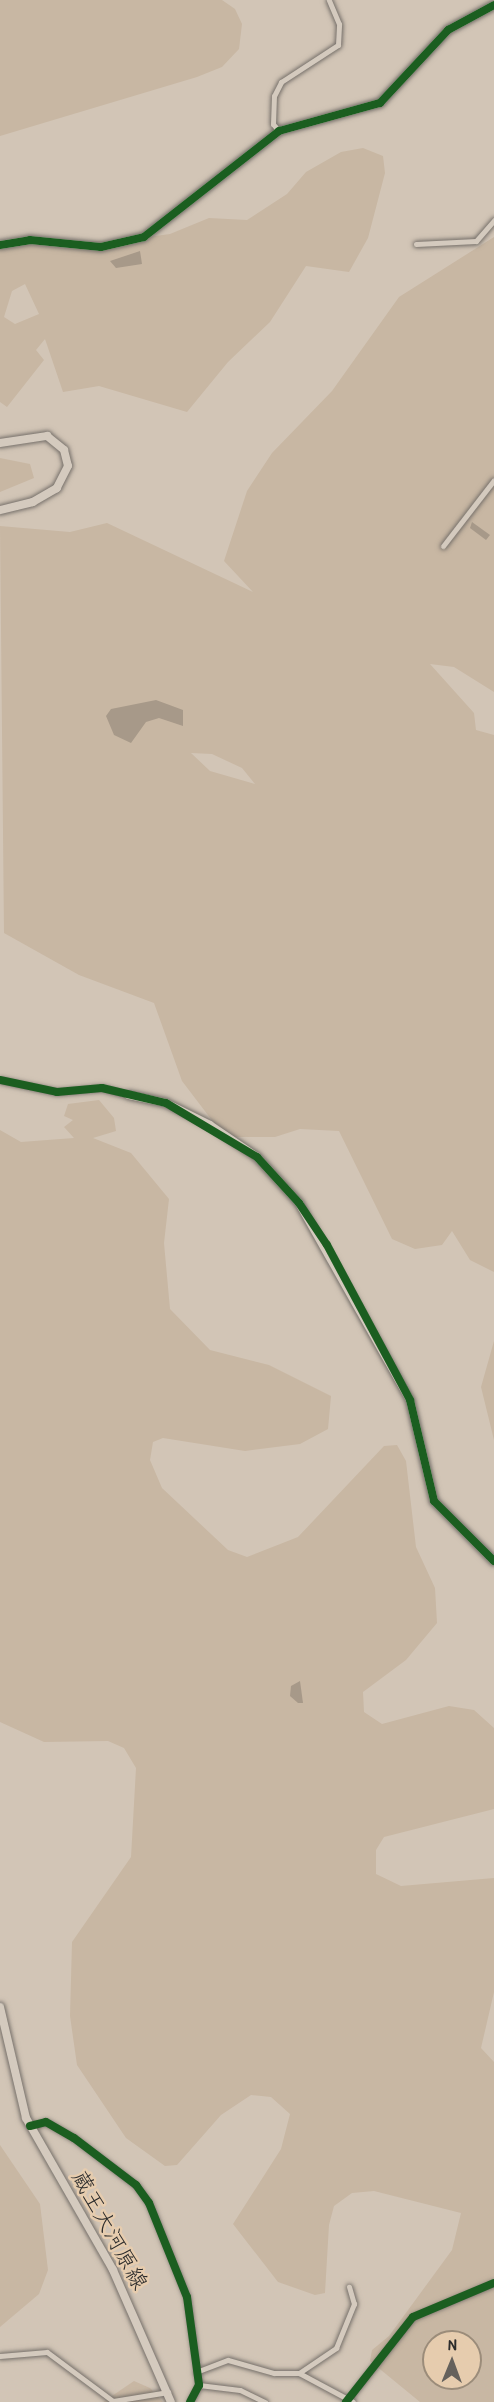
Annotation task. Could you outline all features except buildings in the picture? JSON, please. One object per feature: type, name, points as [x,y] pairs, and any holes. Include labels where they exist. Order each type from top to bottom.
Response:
[{"type":"street","points":[[279,131],[273,124],[274,96],[281,82],[338,45],[339,24],[329,0]]},
{"type":"street","points":[[0,245],[30,240],[101,247],[144,237],[279,131],[380,103],[448,30],[494,5]]},
{"type":"street","points":[[416,244],[476,241],[494,220]]},
{"type":"street","points":[[0,443],[46,436],[64,450],[68,466],[57,488],[33,502],[0,510]]},
{"type":"street","points":[[443,546],[494,480]]},
{"type":"street","points":[[0,1080],[57,1092],[102,1088],[166,1103],[210,1125],[257,1157],[299,1203],[410,1400],[434,1501],[494,1561]]},
{"type":"street","name":"蔵王大河原線","points":[[0,2007],[30,2126],[113,2270],[171,2402]]},
{"type":"street","points":[[30,2126],[46,2122],[74,2138],[144,2194],[187,2297],[198,2390],[190,2402]]},
{"type":"street","points":[[196,2372],[228,2360],[273,2373],[299,2373],[349,2401],[413,2317],[494,2283]]},
{"type":"street","points":[[299,2373],[336,2348],[354,2304],[349,2287]]},
{"type":"street","points":[[0,2356],[48,2352],[113,2401],[168,2392]]},
{"type":"street","points":[[198,2390],[240,2390],[265,2402]]},
{"type":"shaded area","points":[[0,0],[222,0],[235,9],[242,24],[239,49],[222,67],[197,77],[0,136]]},
{"type":"shaded area","points":[[363,148],[383,156],[385,173],[368,238],[349,272],[306,266],[270,322],[228,362],[187,412],[99,386],[63,392],[45,339],[36,350],[44,360],[7,407],[0,402],[0,242],[120,241],[170,234],[209,218],[247,220],[287,194],[306,172],[341,152]],"holes":[[[25,284],[39,314],[15,324],[4,317],[12,291]]]},
{"type":"shaded area","points":[[494,237],[494,692],[454,667],[430,664],[474,713],[476,730],[494,735],[494,1272],[470,1260],[452,1231],[442,1245],[415,1249],[392,1239],[339,1131],[300,1129],[275,1137],[234,1137],[214,1123],[182,1081],[154,1003],[79,975],[4,933],[0,526],[70,532],[107,523],[253,592],[224,561],[247,491],[272,453],[332,391],[399,297]],"holes":[[[191,753],[212,754],[242,768],[255,784],[210,771]]]},
{"type":"shaded area","points":[[140,251],[142,264],[116,268],[110,261]]},
{"type":"shaded area","points":[[0,458],[30,464],[34,478],[0,492]]},
{"type":"shaded area","points":[[472,522],[490,535],[486,540],[470,528]]},
{"type":"shaded area","points":[[156,700],[183,710],[183,726],[159,718],[146,722],[131,743],[114,735],[106,716],[111,709]]},
{"type":"shaded area","points":[[99,1100],[114,1118],[116,1131],[93,1138],[131,1153],[169,1199],[164,1243],[170,1309],[210,1350],[269,1365],[331,1396],[328,1429],[300,1444],[245,1451],[163,1438],[153,1442],[150,1460],[162,1488],[228,1550],[247,1557],[298,1537],[384,1446],[397,1445],[406,1461],[416,1547],[435,1588],[437,1623],[406,1660],[363,1692],[364,1712],[382,1724],[449,1706],[474,1710],[494,1728],[494,1809],[384,1837],[376,1850],[376,1874],[401,1886],[494,1878],[494,1992],[481,2048],[494,2062],[494,2402],[420,2402],[370,2361],[372,2350],[389,2336],[452,2250],[461,2213],[374,2191],[352,2193],[334,2206],[329,2225],[325,2293],[315,2295],[278,2282],[233,2224],[281,2149],[290,2114],[271,2097],[251,2095],[221,2115],[177,2165],[165,2166],[126,2138],[77,2065],[70,2016],[72,1942],[131,1857],[136,1768],[124,1748],[108,1741],[44,1742],[0,1722],[0,1130],[21,1142],[74,1138],[64,1127],[73,1120],[64,1116],[68,1104]]},
{"type":"shaded area","points":[[494,1341],[494,1440],[481,1387]]},
{"type":"shaded area","points":[[300,1681],[303,1703],[298,1703],[290,1696],[291,1686]]},
{"type":"shaded area","points":[[0,2145],[40,2204],[48,2270],[39,2294],[0,2327]]},
{"type":"shaded area","points":[[134,2381],[150,2388],[163,2402],[103,2402]]},
{"type":"cycle path","points":[[0,245],[30,240],[101,247],[144,237],[279,131],[380,103],[448,30],[494,5]]},
{"type":"cycle path","points":[[0,1080],[57,1092],[102,1088],[166,1103],[257,1157],[299,1203],[327,1245],[410,1400],[434,1501],[494,1561]]},
{"type":"cycle path","points":[[30,2126],[46,2122],[74,2138],[136,2185],[149,2203],[187,2297],[199,2385],[190,2402]]},
{"type":"cycle path","points":[[346,2402],[413,2317],[494,2283]]}]
